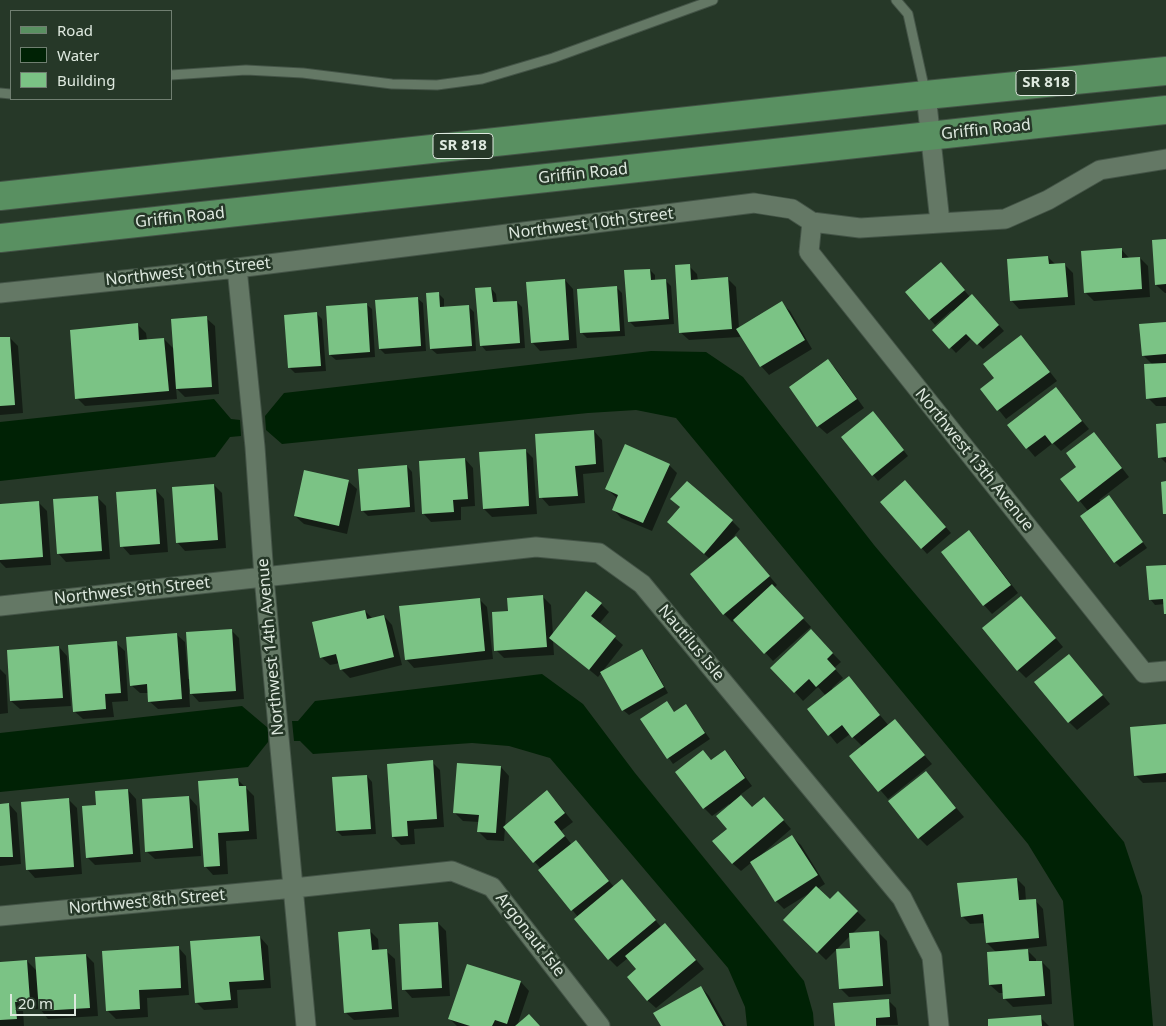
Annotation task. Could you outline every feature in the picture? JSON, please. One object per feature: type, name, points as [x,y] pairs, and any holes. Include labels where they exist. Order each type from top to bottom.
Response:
[{"type":"main road","name":"SR 818","points":[[0,196],[1166,70]]},
{"type":"main road","name":"Griffin Road","points":[[0,238],[1166,110]]},
{"type":"street","points":[[926,95],[940,222]]},
{"type":"street","name":"Northwest 10th Street","points":[[0,293],[237,268],[754,203],[792,209],[812,222],[860,228],[1005,219],[1048,200],[1100,170],[1166,159]]},
{"type":"street","name":"Northwest 13th Avenue","points":[[812,222],[809,252],[815,260],[1144,674],[1166,671]]},
{"type":"street","name":"Northwest 14th Avenue","points":[[237,268],[255,447],[264,577],[306,1026]]},
{"type":"street","name":"Nautilus Isle","points":[[264,577],[536,547],[599,553],[642,584],[902,898],[932,957],[939,1026]]},
{"type":"street","name":"Northwest 9th Street","points":[[0,606],[264,577]]},
{"type":"street","name":"Argonaut Isle","points":[[294,888],[452,871],[492,887],[600,1026]]},
{"type":"street","name":"Northwest 8th Street","points":[[0,916],[294,888]]},
{"type":"lane","points":[[172,75],[246,70],[303,73],[392,84],[437,85],[473,80],[553,58],[713,0]]},
{"type":"lane","points":[[896,0],[908,14],[926,95]]},
{"type":"water","points":[[651,351],[706,352],[743,377],[874,545],[1124,842],[1142,896],[1153,1026],[1074,1026],[1063,901],[1028,844],[676,418],[636,410],[588,413],[282,444],[266,430],[265,416],[284,393]]},
{"type":"water","points":[[214,399],[231,419],[240,420],[241,436],[230,437],[215,457],[0,481],[0,422]]},
{"type":"water","points":[[542,674],[583,704],[635,773],[804,981],[813,1013],[814,1026],[747,1026],[745,1007],[728,968],[550,758],[509,746],[472,743],[313,754],[300,741],[294,741],[292,721],[298,721],[315,701]]},
{"type":"water","points":[[242,706],[268,728],[268,742],[248,767],[0,792],[0,733]]},
{"type":"building","points":[[1166,239],[1166,284],[1155,285],[1152,240]]},
{"type":"building","points":[[1122,248],[1122,258],[1140,257],[1142,289],[1084,293],[1081,251]]},
{"type":"building","points":[[1048,256],[1049,264],[1065,263],[1068,297],[1010,301],[1007,259]]},
{"type":"building","points":[[941,262],[965,290],[929,320],[905,292]]},
{"type":"building","points":[[690,264],[691,280],[728,277],[732,329],[679,333],[675,265]]},
{"type":"building","points":[[650,269],[651,280],[666,279],[669,319],[628,322],[624,270]]},
{"type":"building","points":[[565,279],[569,340],[531,343],[526,282]]},
{"type":"building","points":[[617,286],[620,331],[580,333],[577,289]]},
{"type":"building","points":[[491,287],[493,302],[517,301],[520,343],[480,346],[475,288]]},
{"type":"building","points":[[439,292],[440,307],[469,305],[472,346],[430,349],[426,293]]},
{"type":"building","points":[[972,294],[999,325],[977,345],[966,334],[949,349],[932,330]]},
{"type":"building","points":[[418,297],[421,346],[379,349],[375,300]]},
{"type":"building","points":[[782,301],[805,340],[760,367],[736,329]]},
{"type":"building","points":[[367,303],[370,352],[329,355],[326,306]]},
{"type":"building","points":[[317,312],[321,366],[288,368],[284,315]]},
{"type":"building","points":[[207,316],[212,387],[176,389],[171,319]]},
{"type":"building","points":[[1166,322],[1166,354],[1142,356],[1139,324]]},
{"type":"building","points":[[138,323],[139,340],[164,338],[169,391],[75,399],[70,330]]},
{"type":"building","points":[[1021,335],[1050,372],[997,411],[980,389],[994,378],[983,364]]},
{"type":"building","points":[[0,337],[10,337],[15,405],[0,406]]},
{"type":"building","points":[[828,359],[857,399],[817,427],[789,387]]},
{"type":"building","points":[[1166,363],[1166,397],[1146,399],[1144,364]]},
{"type":"building","points":[[1056,387],[1082,421],[1052,444],[1045,435],[1026,449],[1007,425]]},
{"type":"building","points":[[873,411],[904,450],[872,476],[841,437]]},
{"type":"building","points":[[1166,423],[1166,457],[1158,458],[1156,424]]},
{"type":"building","points":[[594,430],[596,464],[575,466],[578,496],[539,498],[535,434]]},
{"type":"building","points":[[1094,432],[1122,468],[1078,502],[1060,479],[1076,467],[1066,453]]},
{"type":"building","points":[[625,444],[670,464],[643,523],[612,510],[618,495],[605,489]]},
{"type":"building","points":[[526,449],[529,506],[483,509],[479,452]]},
{"type":"building","points":[[465,458],[468,499],[453,500],[454,512],[422,514],[419,461]]},
{"type":"building","points":[[407,465],[410,507],[361,511],[358,469]]},
{"type":"building","points":[[304,470],[349,480],[339,526],[294,516]]},
{"type":"building","points":[[905,480],[946,527],[921,549],[880,502]]},
{"type":"building","points":[[687,481],[733,520],[704,554],[667,522],[680,507],[670,499]]},
{"type":"building","points":[[1166,481],[1166,514],[1163,514],[1161,482]]},
{"type":"building","points":[[214,484],[218,540],[176,543],[172,487]]},
{"type":"building","points":[[156,489],[160,544],[120,547],[116,492]]},
{"type":"building","points":[[1109,495],[1143,542],[1114,563],[1080,516]]},
{"type":"building","points":[[98,496],[102,551],[57,554],[53,499]]},
{"type":"building","points":[[39,501],[43,557],[0,560],[0,504]]},
{"type":"building","points":[[969,530],[1011,585],[983,606],[941,552]]},
{"type":"building","points":[[736,536],[770,576],[723,615],[690,574]]},
{"type":"building","points":[[1166,565],[1166,614],[1164,614],[1163,599],[1149,600],[1146,566]]},
{"type":"building","points":[[772,584],[804,618],[764,654],[733,620]]},
{"type":"building","points":[[586,591],[602,603],[591,616],[616,636],[589,670],[549,638]]},
{"type":"building","points":[[543,595],[547,647],[494,651],[492,612],[508,611],[507,598]]},
{"type":"building","points":[[1021,596],[1056,638],[1017,671],[982,628]]},
{"type":"building","points":[[480,598],[485,651],[405,660],[399,606]]},
{"type":"building","points":[[365,610],[367,619],[384,615],[394,657],[340,670],[336,654],[320,658],[312,622]]},
{"type":"building","points":[[232,629],[236,691],[190,694],[186,632]]},
{"type":"building","points":[[811,629],[833,653],[827,659],[836,669],[816,687],[809,679],[794,693],[770,668]]},
{"type":"building","points":[[177,633],[182,699],[148,702],[147,684],[130,686],[126,637]]},
{"type":"building","points":[[117,641],[121,693],[105,694],[106,709],[73,712],[68,645]]},
{"type":"building","points":[[59,646],[63,698],[10,701],[7,650]]},
{"type":"building","points":[[642,649],[664,687],[622,711],[600,672]]},
{"type":"building","points":[[1069,654],[1103,695],[1068,723],[1034,682]]},
{"type":"building","points":[[849,676],[880,715],[852,738],[842,725],[828,736],[807,709]]},
{"type":"building","points":[[667,701],[674,712],[686,704],[705,733],[667,759],[640,719]]},
{"type":"building","points":[[895,719],[925,755],[878,792],[849,756]]},
{"type":"building","points":[[1166,724],[1166,773],[1134,776],[1130,727]]},
{"type":"building","points":[[703,750],[711,760],[725,750],[745,778],[703,809],[675,772]]},
{"type":"building","points":[[433,760],[437,819],[407,821],[408,836],[392,837],[387,764]]},
{"type":"building","points":[[457,763],[501,766],[496,833],[477,832],[479,815],[453,813]]},
{"type":"building","points":[[926,771],[956,808],[918,839],[888,801]]},
{"type":"building","points":[[367,775],[371,829],[336,831],[332,777]]},
{"type":"building","points":[[238,778],[239,786],[246,786],[249,831],[218,833],[220,866],[204,867],[198,781]]},
{"type":"building","points":[[128,789],[133,854],[86,858],[82,806],[96,805],[95,791]]},
{"type":"building","points":[[547,790],[565,813],[554,822],[565,836],[533,863],[503,827]]},
{"type":"building","points":[[741,795],[752,807],[764,797],[784,820],[732,864],[712,841],[727,829],[716,816]]},
{"type":"building","points":[[189,796],[193,848],[145,852],[142,799]]},
{"type":"building","points":[[69,798],[74,867],[26,870],[21,802]]},
{"type":"building","points":[[9,803],[13,857],[0,857],[0,804]]},
{"type":"building","points":[[792,835],[818,875],[775,902],[750,862]]},
{"type":"building","points":[[576,840],[609,881],[571,911],[538,870]]},
{"type":"building","points":[[1017,878],[1019,900],[1036,899],[1039,938],[986,943],[983,914],[961,917],[957,883]]},
{"type":"building","points":[[622,879],[656,920],[608,960],[574,919]]},
{"type":"building","points":[[816,886],[830,899],[838,891],[858,911],[817,953],[783,920]]},
{"type":"building","points":[[438,922],[442,988],[402,990],[399,924]]},
{"type":"building","points":[[665,923],[696,960],[647,1001],[627,977],[636,969],[625,956]]},
{"type":"building","points":[[370,929],[372,950],[387,949],[392,1009],[344,1013],[338,932]]},
{"type":"building","points":[[879,931],[883,986],[839,989],[836,949],[850,948],[849,933]]},
{"type":"building","points":[[260,936],[264,980],[229,982],[231,1000],[195,1003],[190,941]]},
{"type":"building","points":[[179,946],[181,988],[139,990],[140,1009],[106,1011],[102,951]]},
{"type":"building","points":[[1028,949],[1029,961],[1042,961],[1045,996],[1003,999],[1002,984],[989,985],[987,952]]},
{"type":"building","points":[[86,954],[90,1008],[39,1011],[35,957]]},
{"type":"building","points":[[27,960],[30,1001],[15,1002],[17,1019],[0,1020],[0,962]]},
{"type":"building","points":[[467,964],[521,981],[507,1024],[495,1020],[492,1026],[470,1026],[448,1019]]},
{"type":"building","points":[[701,986],[723,1026],[661,1026],[653,1013]]},
{"type":"building","points":[[889,999],[890,1017],[876,1018],[876,1026],[835,1026],[833,1003]]},
{"type":"building","points":[[529,1014],[540,1026],[515,1026]]},
{"type":"building","points":[[1041,1015],[1042,1026],[988,1026],[988,1019]]}]
